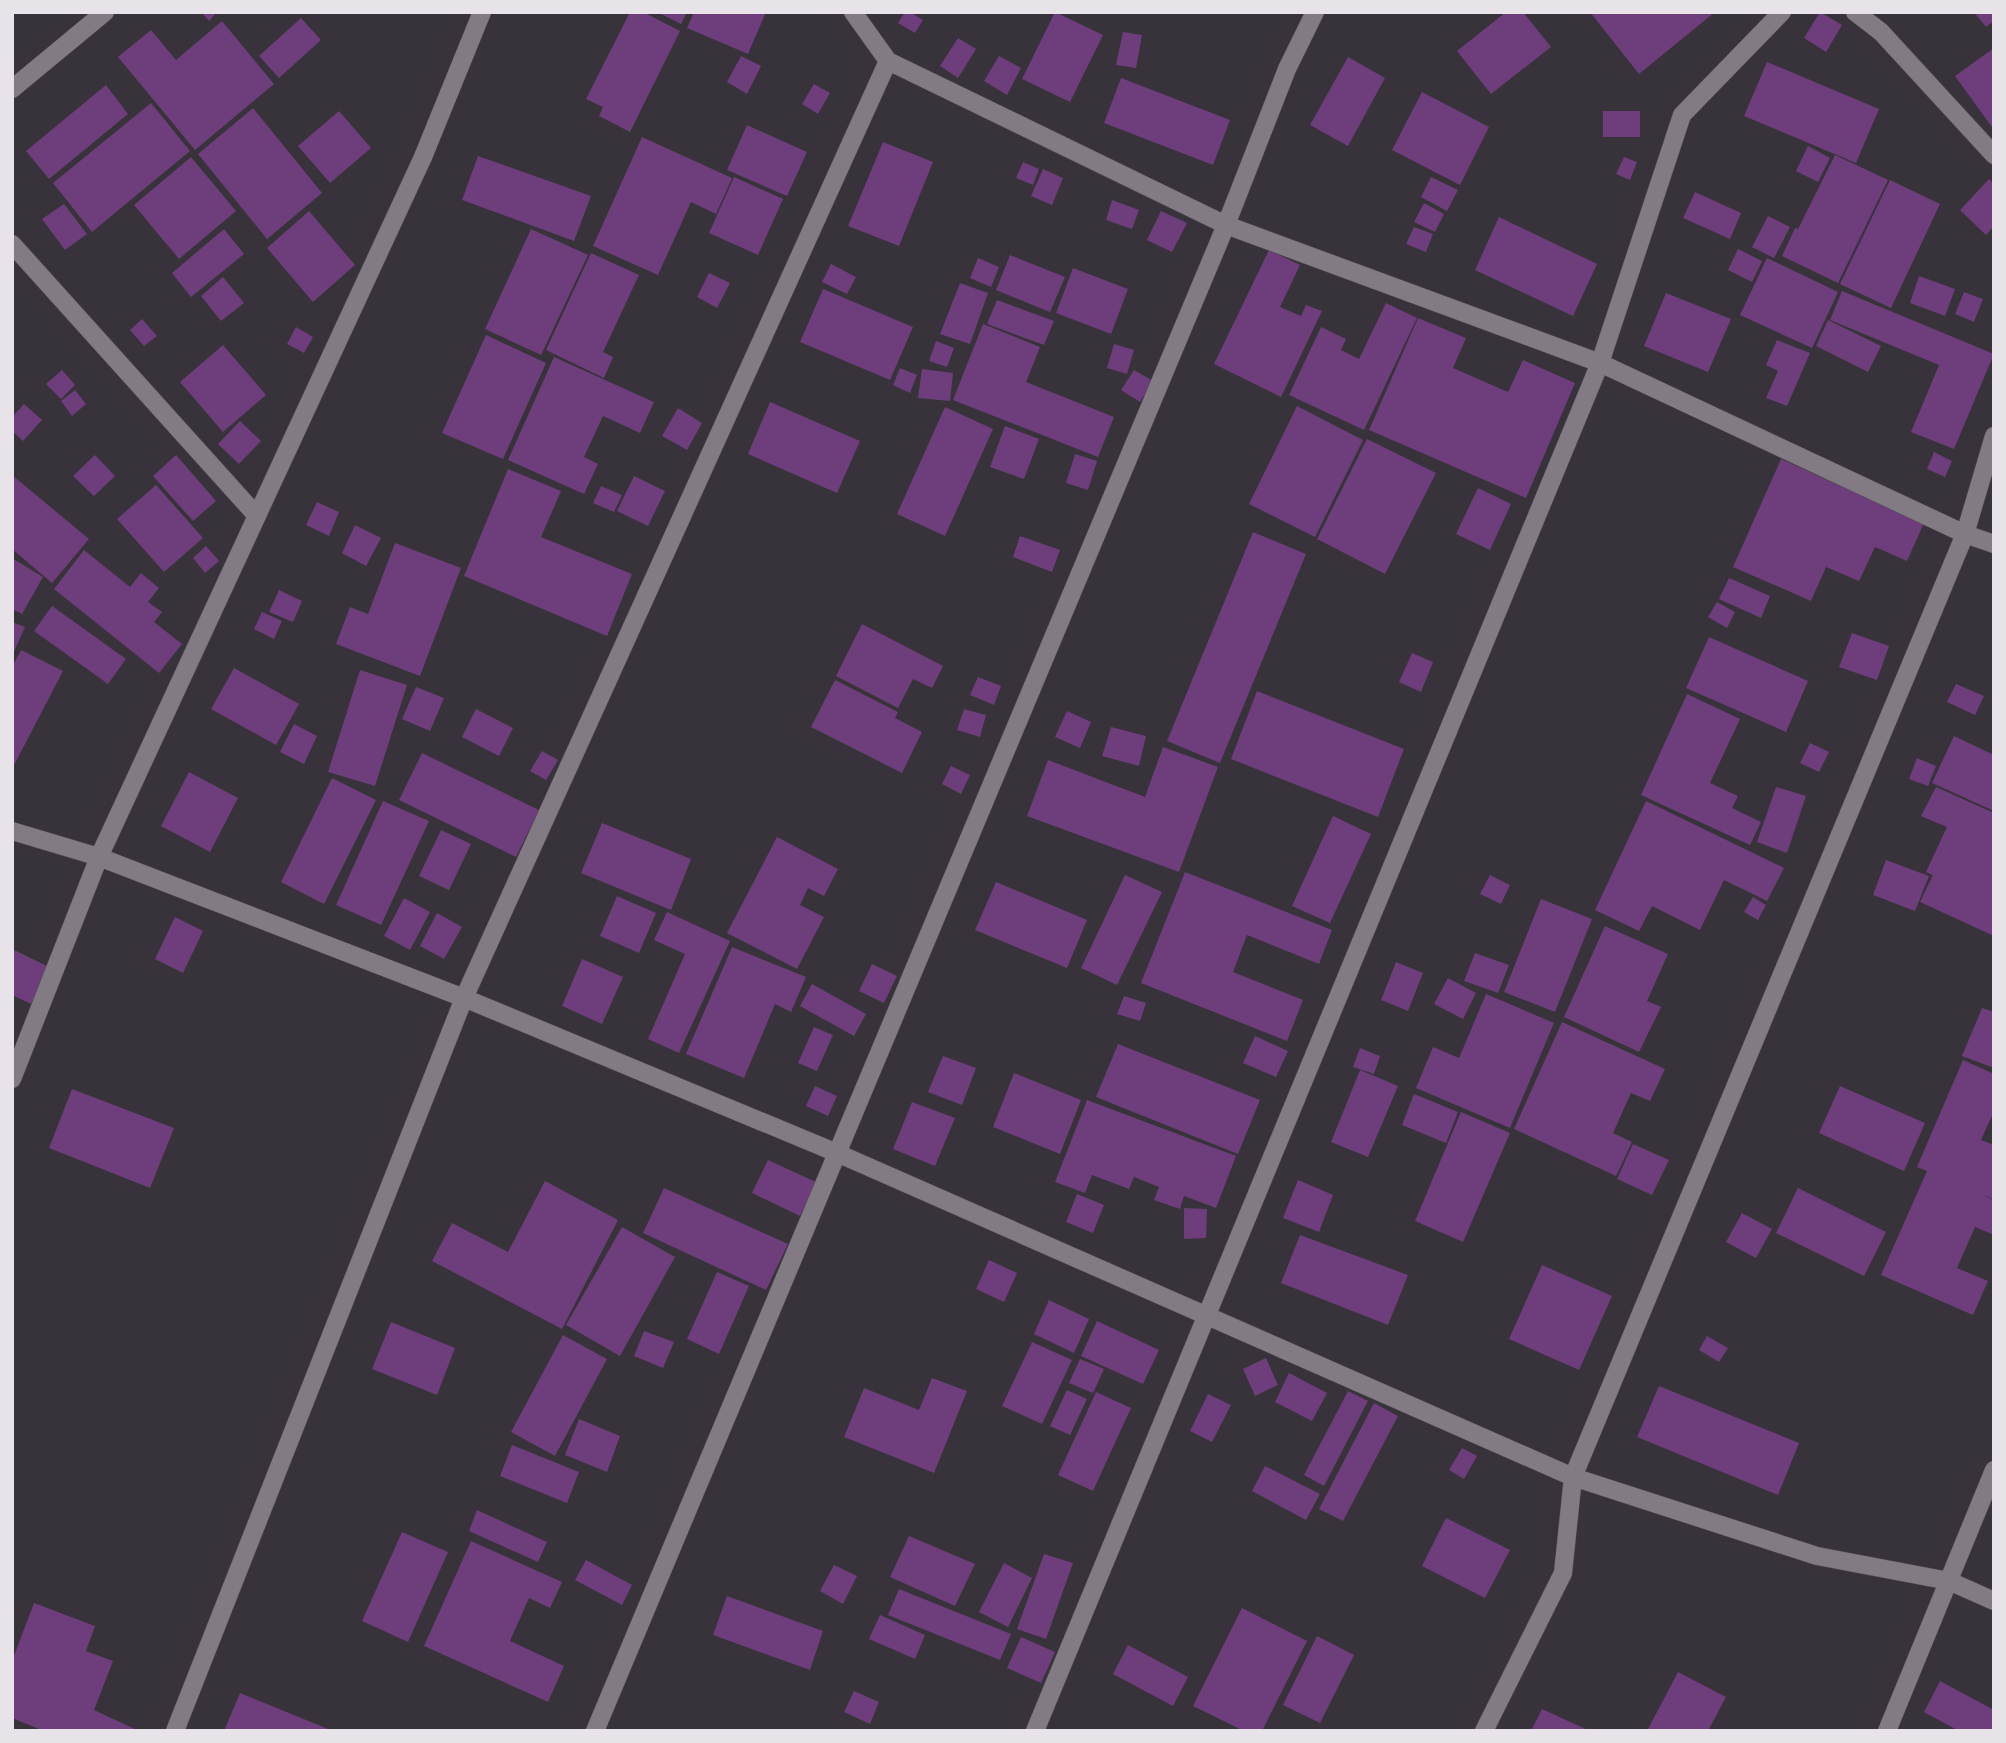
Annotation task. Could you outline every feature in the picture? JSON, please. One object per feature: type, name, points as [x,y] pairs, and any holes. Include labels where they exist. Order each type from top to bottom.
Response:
[{"type":"street","points":[[12,89],[105,12]]},
{"type":"street","points":[[12,1079],[99,857],[423,157],[482,12]]},
{"type":"street","points":[[853,12],[888,61],[1226,225],[1600,363],[1965,534],[1994,544]]},
{"type":"street","points":[[595,1731],[1226,225],[1287,69],[1315,12]]},
{"type":"street","points":[[1035,1731],[1600,363],[1682,115],[1782,12]]},
{"type":"street","points":[[1855,12],[1900,52],[1994,155]]},
{"type":"street","points":[[175,1731],[464,998],[888,61]]},
{"type":"street","points":[[12,244],[257,516]]},
{"type":"street","points":[[1485,1731],[1563,1573],[1573,1477],[1965,534],[1994,436]]},
{"type":"street","points":[[12,831],[99,857],[464,998],[837,1153],[1573,1477],[1817,1556],[1949,1581],[1994,1601]]},
{"type":"street","points":[[1887,1731],[1994,1471]]},
{"type":"building","points":[[201,12],[217,12],[209,21]]},
{"type":"building","points":[[630,12],[643,12],[680,31],[630,132],[599,116],[603,107],[586,99]]},
{"type":"building","points":[[657,12],[687,12],[681,24]]},
{"type":"building","points":[[694,12],[766,12],[748,54],[687,28]]},
{"type":"building","points":[[905,12],[923,20],[915,33],[898,23]]},
{"type":"building","points":[[1055,12],[1103,35],[1070,102],[1022,79]]},
{"type":"building","points":[[1506,12],[1523,12],[1551,47],[1491,94],[1457,51]]},
{"type":"building","points":[[1590,12],[1715,12],[1639,74]]},
{"type":"building","points":[[1820,12],[1842,25],[1826,52],[1804,38]]},
{"type":"building","points":[[1974,12],[1994,12],[1994,21],[1986,27]]},
{"type":"building","points":[[301,18],[321,40],[279,78],[259,56]]},
{"type":"building","points":[[222,21],[274,84],[195,150],[118,57],[151,30],[176,60]]},
{"type":"building","points":[[1123,32],[1142,35],[1136,68],[1116,65]]},
{"type":"building","points":[[958,38],[976,49],[958,78],[940,66]]},
{"type":"building","points":[[1994,48],[1994,130],[1955,76]]},
{"type":"building","points":[[741,56],[761,66],[747,94],[727,82]]},
{"type":"building","points":[[999,56],[1021,68],[1007,95],[984,81]]},
{"type":"building","points":[[1348,57],[1385,78],[1348,146],[1310,125]]},
{"type":"building","points":[[1767,62],[1879,109],[1856,163],[1744,116]]},
{"type":"building","points":[[1121,78],[1230,120],[1213,165],[1104,123]]},
{"type":"building","points":[[814,84],[830,93],[818,114],[802,104]]},
{"type":"building","points":[[106,85],[128,114],[49,179],[26,151]]},
{"type":"building","points":[[1422,92],[1489,127],[1460,185],[1392,150]]},
{"type":"building","points":[[151,103],[190,151],[92,232],[53,183]]},
{"type":"building","points":[[253,108],[322,193],[267,239],[198,154]]},
{"type":"building","points":[[339,111],[371,148],[330,183],[298,146]]},
{"type":"building","points":[[1603,111],[1640,111],[1640,137],[1603,137]]},
{"type":"building","points":[[747,125],[807,152],[787,196],[727,170]]},
{"type":"building","points":[[642,137],[732,178],[716,214],[691,202],[658,275],[593,246]]},
{"type":"building","points":[[883,142],[933,162],[899,246],[848,226]]},
{"type":"building","points":[[1808,146],[1830,158],[1818,182],[1796,171]]},
{"type":"building","points":[[1835,155],[1888,180],[1838,283],[1782,256]]},
{"type":"building","points":[[478,156],[591,196],[574,241],[462,200]]},
{"type":"building","points":[[191,157],[236,211],[179,259],[134,205]]},
{"type":"building","points":[[1624,157],[1637,162],[1630,180],[1616,174]]},
{"type":"building","points":[[1023,162],[1039,169],[1033,185],[1016,178]]},
{"type":"building","points":[[1043,169],[1063,178],[1052,205],[1031,196]]},
{"type":"building","points":[[734,177],[783,199],[758,255],[709,233]]},
{"type":"building","points":[[1431,177],[1458,190],[1447,211],[1421,197]]},
{"type":"building","points":[[1989,179],[1994,184],[1994,226],[1986,235],[1960,210]]},
{"type":"building","points":[[1890,180],[1940,204],[1891,308],[1840,284]]},
{"type":"building","points":[[1695,192],[1741,213],[1730,239],[1683,218]]},
{"type":"building","points":[[1112,200],[1139,210],[1132,229],[1106,220]]},
{"type":"building","points":[[1424,203],[1444,214],[1435,232],[1414,222]]},
{"type":"building","points":[[64,204],[87,234],[65,250],[42,219]]},
{"type":"building","points":[[309,211],[355,265],[313,302],[267,248]]},
{"type":"building","points":[[1161,211],[1187,223],[1172,252],[1147,240]]},
{"type":"building","points":[[1768,216],[1790,227],[1774,258],[1752,247]]},
{"type":"building","points":[[1499,217],[1597,264],[1573,316],[1475,270]]},
{"type":"building","points":[[1414,227],[1433,234],[1426,252],[1406,244]]},
{"type":"building","points":[[224,229],[244,254],[191,297],[172,273]]},
{"type":"building","points":[[531,229],[588,255],[541,355],[485,329]]},
{"type":"building","points":[[1738,249],[1762,261],[1752,282],[1728,270]]},
{"type":"building","points":[[1269,250],[1300,265],[1280,307],[1301,316],[1306,305],[1322,311],[1281,397],[1214,364]]},
{"type":"building","points":[[591,253],[639,275],[603,352],[613,357],[604,378],[546,350]]},
{"type":"building","points":[[1010,255],[1065,277],[1050,312],[996,290]]},
{"type":"building","points":[[978,258],[999,267],[991,287],[970,278]]},
{"type":"building","points":[[1767,258],[1838,292],[1812,348],[1740,315]]},
{"type":"building","points":[[831,264],[856,277],[847,294],[822,282]]},
{"type":"building","points":[[1073,268],[1128,289],[1111,334],[1056,313]]},
{"type":"building","points":[[709,273],[730,283],[717,308],[697,297]]},
{"type":"building","points":[[1919,276],[1955,289],[1945,316],[1910,303]]},
{"type":"building","points":[[223,277],[244,303],[221,321],[201,296]]},
{"type":"building","points":[[960,283],[988,293],[970,344],[940,334]]},
{"type":"building","points":[[823,289],[913,327],[890,380],[800,342]]},
{"type":"building","points":[[1842,291],[1994,354],[1954,449],[1911,432],[1939,365],[1830,320]]},
{"type":"building","points":[[1964,292],[1983,299],[1974,322],[1955,314]]},
{"type":"building","points":[[1666,293],[1731,319],[1708,372],[1644,346]]},
{"type":"building","points":[[997,300],[1054,321],[1044,345],[987,324]]},
{"type":"building","points":[[1386,303],[1417,318],[1364,430],[1289,395],[1321,327],[1346,339],[1341,350],[1359,359]]},
{"type":"building","points":[[1418,318],[1466,338],[1453,368],[1508,392],[1523,360],[1575,383],[1526,498],[1369,430]]},
{"type":"building","points":[[142,319],[157,336],[144,346],[130,330]]},
{"type":"building","points":[[1828,320],[1881,346],[1868,372],[1816,346]]},
{"type":"building","points":[[983,324],[1040,347],[1026,382],[1114,417],[1098,457],[953,400]]},
{"type":"building","points":[[296,327],[313,337],[304,353],[287,344]]},
{"type":"building","points":[[486,335],[546,363],[503,459],[442,433]]},
{"type":"building","points":[[1777,340],[1810,353],[1787,406],[1766,398],[1778,371],[1766,365]]},
{"type":"building","points":[[936,341],[954,348],[947,367],[929,361]]},
{"type":"building","points":[[1114,344],[1134,350],[1127,374],[1107,368]]},
{"type":"building","points":[[223,345],[266,395],[223,432],[180,382]]},
{"type":"building","points":[[554,357],[654,402],[640,433],[603,416],[584,457],[598,464],[584,494],[508,460]]},
{"type":"building","points":[[900,368],[917,375],[910,393],[893,385]]},
{"type":"building","points":[[922,369],[953,373],[950,401],[918,398]]},
{"type":"building","points":[[62,370],[75,385],[61,399],[46,384]]},
{"type":"building","points":[[1134,370],[1153,381],[1140,402],[1121,390]]},
{"type":"building","points":[[75,390],[86,404],[72,416],[61,401]]},
{"type":"building","points":[[770,402],[860,441],[837,493],[748,454]]},
{"type":"building","points":[[24,404],[42,420],[23,441],[12,431],[12,417]]},
{"type":"building","points":[[1297,406],[1363,440],[1315,537],[1249,504]]},
{"type":"building","points":[[945,407],[993,429],[945,536],[897,514]]},
{"type":"building","points":[[678,408],[702,423],[687,450],[662,436]]},
{"type":"building","points":[[240,421],[261,441],[239,464],[218,444]]},
{"type":"building","points":[[1005,426],[1039,439],[1024,479],[990,467]]},
{"type":"building","points":[[1367,439],[1436,473],[1385,574],[1317,539]]},
{"type":"building","points":[[1934,452],[1952,461],[1945,477],[1927,469]]},
{"type":"building","points":[[1075,454],[1097,461],[1088,490],[1066,483]]},
{"type":"building","points":[[95,455],[115,476],[94,496],[73,476]]},
{"type":"building","points":[[176,455],[216,501],[193,521],[153,476]]},
{"type":"building","points":[[1781,459],[1924,523],[1907,561],[1875,547],[1859,581],[1826,567],[1811,601],[1733,567]]},
{"type":"building","points":[[508,469],[561,491],[541,537],[632,574],[607,636],[464,576]]},
{"type":"building","points":[[12,475],[89,539],[52,583],[12,549]]},
{"type":"building","points":[[634,476],[665,491],[648,526],[617,511]]},
{"type":"building","points":[[156,485],[203,538],[164,572],[117,519]]},
{"type":"building","points":[[601,486],[622,495],[614,512],[593,503]]},
{"type":"building","points":[[1478,488],[1511,504],[1490,550],[1456,534]]},
{"type":"building","points":[[317,502],[339,512],[329,536],[306,525]]},
{"type":"building","points":[[355,525],[381,538],[366,566],[342,553]]},
{"type":"building","points":[[1253,532],[1306,554],[1220,763],[1167,741]]},
{"type":"building","points":[[1020,536],[1060,550],[1052,572],[1013,557]]},
{"type":"building","points":[[395,543],[461,568],[420,676],[336,644],[350,607],[368,614]]},
{"type":"building","points":[[206,546],[219,561],[205,573],[193,558]]},
{"type":"building","points":[[84,550],[130,587],[141,573],[159,588],[148,602],[162,612],[154,622],[182,644],[159,673],[54,589]]},
{"type":"building","points":[[12,558],[43,577],[22,614],[12,609]]},
{"type":"building","points":[[1729,578],[1770,596],[1761,618],[1719,599]]},
{"type":"building","points":[[279,590],[302,601],[293,622],[269,612]]},
{"type":"building","points":[[1717,602],[1735,612],[1727,628],[1708,617]]},
{"type":"building","points":[[52,606],[126,659],[108,684],[34,631]]},
{"type":"building","points":[[262,612],[282,621],[274,639],[254,629]]},
{"type":"building","points":[[12,622],[25,627],[12,656]]},
{"type":"building","points":[[862,624],[943,666],[932,688],[913,679],[898,708],[836,676]]},
{"type":"building","points":[[1852,633],[1889,646],[1877,680],[1839,667]]},
{"type":"building","points":[[1709,637],[1808,681],[1786,732],[1686,688]]},
{"type":"building","points":[[21,650],[63,671],[12,769],[12,667]]},
{"type":"building","points":[[1412,653],[1433,662],[1421,692],[1399,682]]},
{"type":"building","points":[[234,668],[299,704],[276,745],[211,709]]},
{"type":"building","points":[[360,670],[407,685],[375,786],[328,772]]},
{"type":"building","points":[[978,677],[1001,686],[994,705],[970,695]]},
{"type":"building","points":[[835,680],[898,712],[895,718],[922,732],[902,773],[811,727]]},
{"type":"building","points":[[1956,684],[1984,696],[1975,715],[1947,702]]},
{"type":"building","points":[[416,687],[444,698],[430,731],[402,719]]},
{"type":"building","points":[[1257,691],[1404,749],[1378,817],[1231,759]]},
{"type":"building","points":[[1687,694],[1740,719],[1710,783],[1738,796],[1732,808],[1761,822],[1750,845],[1641,795]]},
{"type":"building","points":[[476,709],[513,728],[499,756],[462,737]]},
{"type":"building","points":[[964,709],[986,715],[980,737],[957,730]]},
{"type":"building","points":[[1067,711],[1091,722],[1080,748],[1055,737]]},
{"type":"building","points":[[294,724],[317,736],[304,764],[280,752]]},
{"type":"building","points":[[1111,727],[1146,736],[1139,766],[1102,756]]},
{"type":"building","points":[[1954,736],[1994,755],[1994,811],[1932,783]]},
{"type":"building","points":[[1810,743],[1829,752],[1819,772],[1800,763]]},
{"type":"building","points":[[1163,747],[1218,767],[1179,872],[1027,816],[1048,760],[1145,797]]},
{"type":"building","points":[[542,751],[558,760],[546,780],[530,771]]},
{"type":"building","points":[[422,753],[539,810],[516,857],[399,800]]},
{"type":"building","points":[[1917,758],[1936,766],[1928,786],[1909,779]]},
{"type":"building","points":[[951,766],[970,775],[961,794],[942,784]]},
{"type":"building","points":[[189,772],[238,798],[210,852],[161,826]]},
{"type":"building","points":[[332,778],[376,800],[324,904],[281,882]]},
{"type":"building","points":[[1776,787],[1806,796],[1787,853],[1757,842]]},
{"type":"building","points":[[1936,787],[1994,813],[1994,936],[1920,902],[1933,875],[1926,872],[1947,827],[1921,816]]},
{"type":"building","points":[[383,801],[429,821],[381,925],[336,905]]},
{"type":"building","points":[[1646,801],[1784,868],[1767,901],[1724,880],[1700,930],[1652,906],[1639,931],[1595,910]]},
{"type":"building","points":[[1333,816],[1371,834],[1330,923],[1292,906]]},
{"type":"building","points":[[602,823],[691,859],[671,910],[581,873]]},
{"type":"building","points":[[441,830],[471,844],[449,890],[419,876]]},
{"type":"building","points":[[777,837],[838,869],[824,896],[808,888],[800,905],[824,917],[797,969],[727,933]]},
{"type":"building","points":[[1886,860],[1929,876],[1915,911],[1873,895]]},
{"type":"building","points":[[1185,872],[1332,930],[1319,964],[1247,935],[1233,972],[1303,1000],[1287,1041],[1141,983]]},
{"type":"building","points":[[1125,875],[1162,892],[1117,985],[1081,968]]},
{"type":"building","points":[[1490,875],[1510,885],[1501,904],[1480,894]]},
{"type":"building","points":[[996,882],[1087,920],[1067,968],[975,930]]},
{"type":"building","points":[[617,896],[656,913],[639,953],[600,936]]},
{"type":"building","points":[[1753,897],[1766,905],[1758,920],[1744,912]]},
{"type":"building","points":[[404,898],[430,912],[410,950],[384,936]]},
{"type":"building","points":[[1541,899],[1592,919],[1555,1012],[1504,992]]},
{"type":"building","points":[[667,912],[730,941],[679,1053],[648,1039],[685,954],[654,940]]},
{"type":"building","points":[[437,913],[462,927],[444,959],[420,946]]},
{"type":"building","points":[[175,917],[203,931],[183,973],[155,959]]},
{"type":"building","points":[[1605,926],[1668,954],[1647,1001],[1661,1007],[1639,1052],[1564,1017]]},
{"type":"building","points":[[732,947],[806,977],[791,1012],[775,1004],[744,1078],[686,1054]]},
{"type":"building","points":[[12,949],[49,967],[31,1004],[12,995]]},
{"type":"building","points":[[1475,953],[1509,965],[1498,993],[1464,981]]},
{"type":"building","points":[[582,959],[623,977],[602,1024],[562,1006]]},
{"type":"building","points":[[1396,962],[1423,973],[1408,1011],[1381,1000]]},
{"type":"building","points":[[872,964],[897,976],[884,1003],[859,991]]},
{"type":"building","points":[[1448,978],[1476,993],[1463,1019],[1434,1004]]},
{"type":"building","points":[[812,984],[866,1014],[854,1036],[800,1006]]},
{"type":"building","points":[[1486,994],[1554,1023],[1510,1128],[1416,1088],[1433,1047],[1459,1058]]},
{"type":"building","points":[[1124,996],[1146,1003],[1140,1021],[1117,1014]]},
{"type":"building","points":[[1982,1008],[1994,1012],[1994,1068],[1962,1056]]},
{"type":"building","points":[[1562,1022],[1665,1069],[1650,1101],[1631,1093],[1613,1133],[1632,1142],[1616,1176],[1514,1129]]},
{"type":"building","points":[[814,1027],[833,1035],[817,1071],[798,1063]]},
{"type":"building","points":[[1255,1036],[1288,1051],[1276,1077],[1243,1063]]},
{"type":"building","points":[[1118,1044],[1260,1100],[1238,1154],[1096,1097]]},
{"type":"building","points":[[1360,1048],[1380,1056],[1374,1074],[1353,1067]]},
{"type":"building","points":[[943,1056],[976,1068],[962,1105],[928,1092]]},
{"type":"building","points":[[1963,1060],[1994,1074],[1994,1111],[1981,1140],[1994,1145],[1994,1199],[1980,1194],[1994,1200],[1994,1235],[1975,1227],[1957,1268],[1988,1281],[1973,1315],[1881,1275],[1927,1171],[1917,1167]]},
{"type":"building","points":[[1360,1070],[1398,1086],[1368,1157],[1331,1142]]},
{"type":"building","points":[[1014,1073],[1081,1100],[1060,1154],[993,1127]]},
{"type":"building","points":[[815,1086],[837,1096],[828,1116],[806,1106]]},
{"type":"building","points":[[1840,1086],[1925,1123],[1904,1171],[1819,1133]]},
{"type":"building","points":[[72,1089],[174,1128],[150,1188],[49,1148]]},
{"type":"building","points":[[1414,1094],[1458,1112],[1446,1143],[1402,1125]]},
{"type":"building","points":[[1087,1100],[1236,1156],[1216,1208],[1184,1196],[1180,1209],[1154,1200],[1159,1187],[1134,1177],[1129,1189],[1092,1175],[1085,1193],[1055,1182]]},
{"type":"building","points":[[912,1102],[955,1118],[935,1166],[893,1149]]},
{"type":"building","points":[[1461,1112],[1510,1133],[1463,1242],[1415,1221]]},
{"type":"building","points":[[1633,1144],[1669,1160],[1652,1195],[1617,1179]]},
{"type":"building","points":[[768,1160],[816,1182],[800,1216],[752,1193]]},
{"type":"building","points":[[1298,1180],[1333,1195],[1319,1232],[1283,1218]]},
{"type":"building","points":[[545,1181],[618,1220],[562,1329],[432,1261],[452,1223],[508,1252]]},
{"type":"building","points":[[664,1188],[788,1244],[766,1290],[643,1233]]},
{"type":"building","points":[[1798,1188],[1886,1232],[1864,1276],[1776,1233]]},
{"type":"building","points":[[1077,1194],[1104,1205],[1093,1233],[1066,1222]]},
{"type":"building","points":[[1184,1208],[1207,1209],[1206,1238],[1184,1239]]},
{"type":"building","points":[[1742,1213],[1772,1229],[1756,1258],[1726,1242]]},
{"type":"building","points":[[622,1227],[675,1257],[620,1356],[566,1325]]},
{"type":"building","points":[[1300,1235],[1408,1275],[1388,1325],[1281,1283]]},
{"type":"building","points":[[989,1260],[1017,1273],[1004,1302],[976,1289]]},
{"type":"building","points":[[1542,1265],[1612,1296],[1579,1370],[1509,1339]]},
{"type":"building","points":[[717,1272],[749,1286],[719,1354],[687,1339]]},
{"type":"building","points":[[1049,1300],[1089,1319],[1074,1353],[1034,1334]]},
{"type":"building","points":[[1097,1321],[1159,1350],[1143,1384],[1081,1356]]},
{"type":"building","points":[[391,1322],[455,1348],[437,1395],[372,1369]]},
{"type":"building","points":[[644,1331],[674,1342],[663,1368],[634,1356]]},
{"type":"building","points":[[563,1335],[607,1359],[555,1456],[511,1432]]},
{"type":"building","points":[[1707,1336],[1728,1348],[1719,1362],[1699,1350]]},
{"type":"building","points":[[1032,1342],[1072,1360],[1042,1424],[1002,1406]]},
{"type":"building","points":[[1266,1358],[1278,1385],[1255,1396],[1243,1369]]},
{"type":"building","points":[[1080,1359],[1104,1369],[1093,1393],[1069,1383]]},
{"type":"building","points":[[1289,1373],[1327,1393],[1312,1421],[1275,1402]]},
{"type":"building","points":[[932,1378],[967,1391],[934,1473],[844,1437],[864,1388],[919,1410]]},
{"type":"building","points":[[1659,1386],[1799,1443],[1778,1495],[1637,1437]]},
{"type":"building","points":[[1067,1390],[1087,1399],[1070,1435],[1050,1426]]},
{"type":"building","points":[[1348,1391],[1368,1401],[1324,1486],[1304,1475]]},
{"type":"building","points":[[1096,1392],[1131,1408],[1093,1491],[1058,1475]]},
{"type":"building","points":[[1208,1394],[1231,1405],[1212,1442],[1190,1431]]},
{"type":"building","points":[[1374,1403],[1398,1416],[1343,1521],[1319,1509]]},
{"type":"building","points":[[579,1419],[620,1436],[607,1472],[565,1455]]},
{"type":"building","points":[[512,1445],[579,1472],[567,1503],[500,1476]]},
{"type":"building","points":[[1462,1448],[1477,1456],[1464,1479],[1449,1470]]},
{"type":"building","points":[[1265,1466],[1320,1494],[1306,1520],[1252,1491]]},
{"type":"building","points":[[477,1510],[547,1542],[538,1562],[469,1531]]},
{"type":"building","points":[[1446,1518],[1510,1550],[1485,1598],[1422,1566]]},
{"type":"building","points":[[402,1532],[448,1552],[408,1642],[362,1621]]},
{"type":"building","points":[[909,1536],[975,1564],[955,1606],[890,1577]]},
{"type":"building","points":[[471,1541],[562,1582],[550,1608],[529,1598],[510,1641],[564,1666],[548,1702],[424,1646]]},
{"type":"building","points":[[1044,1554],[1073,1563],[1046,1639],[1017,1629]]},
{"type":"building","points":[[586,1560],[632,1585],[622,1605],[575,1580]]},
{"type":"building","points":[[1004,1563],[1032,1578],[1008,1627],[979,1612]]},
{"type":"building","points":[[834,1565],[857,1576],[843,1604],[820,1591]]},
{"type":"building","points":[[899,1589],[1011,1634],[1000,1660],[888,1615]]},
{"type":"building","points":[[727,1596],[823,1631],[810,1670],[713,1635]]},
{"type":"building","points":[[34,1603],[95,1626],[86,1651],[113,1661],[94,1710],[139,1731],[44,1731],[12,1718],[12,1661]]},
{"type":"building","points":[[1242,1608],[1307,1641],[1262,1731],[1244,1731],[1193,1706]]},
{"type":"building","points":[[880,1615],[925,1635],[915,1659],[869,1639]]},
{"type":"building","points":[[1317,1636],[1354,1655],[1320,1723],[1283,1705]]},
{"type":"building","points":[[1021,1637],[1055,1652],[1041,1683],[1007,1668]]},
{"type":"building","points":[[1128,1645],[1188,1677],[1173,1706],[1113,1674]]},
{"type":"building","points":[[1678,1672],[1726,1697],[1708,1731],[1647,1731]]},
{"type":"building","points":[[1940,1681],[1994,1710],[1993,1731],[1959,1731],[1924,1712]]},
{"type":"building","points":[[854,1691],[879,1702],[870,1724],[844,1712]]},
{"type":"building","points":[[240,1693],[333,1731],[224,1731]]},
{"type":"building","points":[[1542,1709],[1590,1731],[1531,1731]]}]
